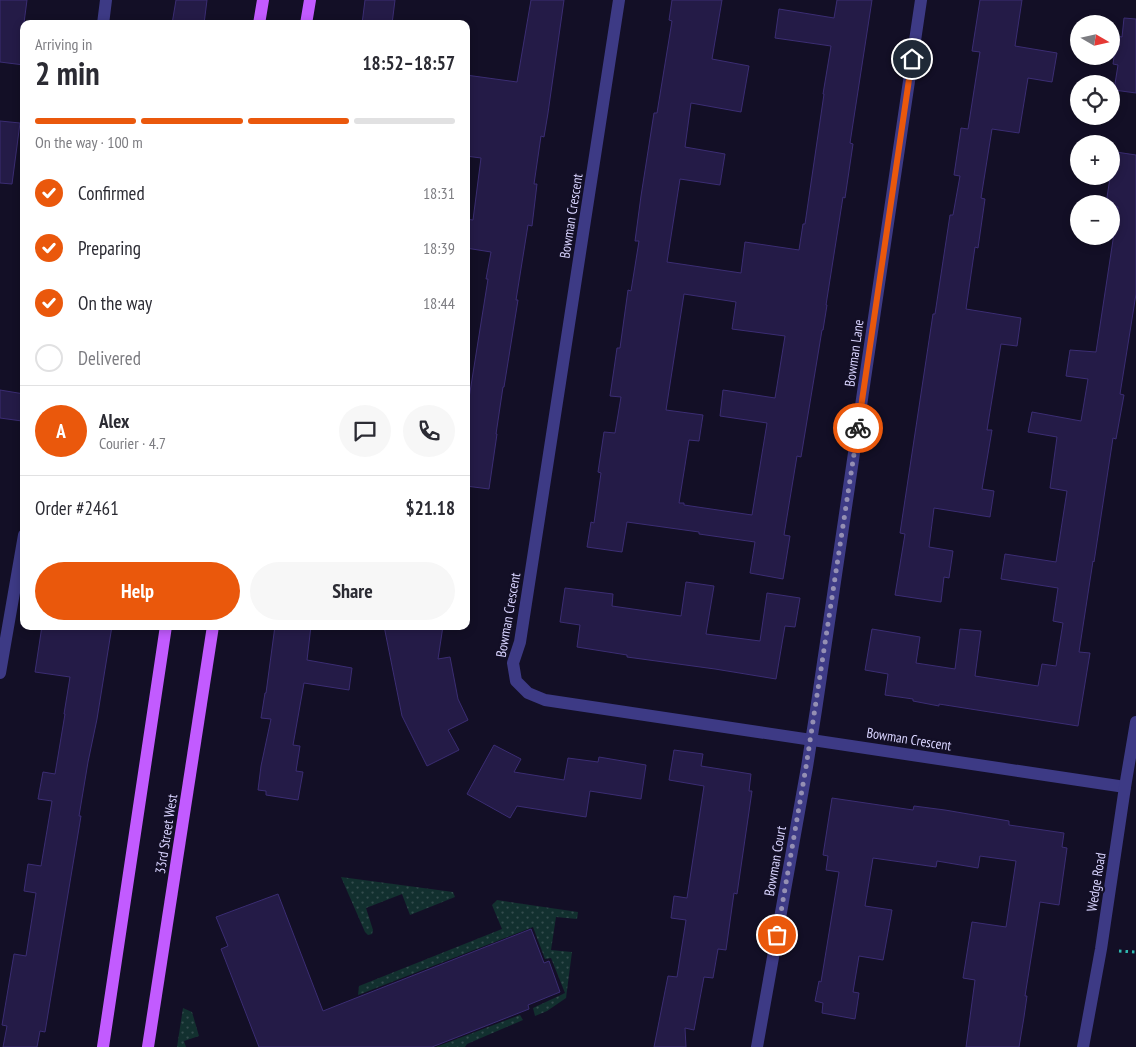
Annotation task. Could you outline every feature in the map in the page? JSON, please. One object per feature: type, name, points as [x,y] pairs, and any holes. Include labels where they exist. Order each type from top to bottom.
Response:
[{"type":"main road","points":[[260,20],[263,0]]},
{"type":"main road","points":[[307,20],[310,0]]},
{"type":"main road","points":[[103,1047],[165,630]]},
{"type":"main road","name":"33rd Street West","points":[[148,1047],[212,630]]},
{"type":"street","points":[[104,20],[106,0]]},
{"type":"street","name":"Bowman Crescent","points":[[619,0],[522,632],[513,663],[516,681],[528,692],[545,700],[1125,787]]},
{"type":"street","name":"Bowman Lane","points":[[810,739],[921,0]]},
{"type":"street","points":[[0,673],[20,559]]},
{"type":"street","name":"Wedge Road","points":[[1084,1047],[1136,722]]},
{"type":"street","name":"Bowman Court","points":[[757,1047],[810,739]]},
{"type":"path","points":[[1130,952],[1136,952]]},
{"type":"green space","points":[[341,877],[453,892],[455,897],[410,915],[402,894],[366,908],[373,930],[372,934],[368,935]]},
{"type":"green space","points":[[497,900],[578,912],[577,919],[556,917],[551,950],[572,952],[566,998],[547,1011],[535,1016],[533,1008],[565,993],[551,958],[545,959],[533,927],[358,995],[359,986],[502,929],[492,905]]},
{"type":"green space","points":[[183,1008],[192,1012],[199,1036],[184,1041],[186,1047],[177,1047]]},
{"type":"green space","points":[[520,1015],[523,1020],[467,1044],[465,1047],[436,1047]]},
{"type":"building","points":[[0,0],[27,0],[24,20],[20,20],[20,64],[0,62]]},
{"type":"building","points":[[176,0],[207,0],[204,20],[173,20]]},
{"type":"building","points":[[365,0],[395,0],[392,20],[362,20]]},
{"type":"building","points":[[531,0],[564,0],[548,113],[544,137],[541,136],[534,184],[537,184],[532,226],[528,225],[489,489],[470,487],[470,392],[491,252],[470,249],[470,220],[473,220],[481,158],[470,157],[470,76],[517,82]]},
{"type":"building","points":[[672,0],[722,0],[712,59],[749,66],[741,112],[691,103],[685,147],[725,154],[720,185],[680,179],[667,262],[741,273],[745,242],[799,250],[803,224],[805,224],[831,46],[775,38],[779,9],[834,18],[837,0],[872,0],[850,143],[853,144],[845,198],[843,197],[801,457],[797,456],[784,535],[790,536],[783,579],[750,573],[755,542],[699,534],[699,532],[627,522],[622,552],[587,547],[591,522],[594,523],[601,473],[598,472],[604,432],[615,433],[621,397],[610,396],[617,348],[620,348],[628,290],[631,291],[639,241],[635,241],[641,196],[654,113],[657,113],[672,21],[669,20]],"holes":[[[684,294],[736,302],[732,329],[785,336],[775,398],[723,390],[720,416],[767,423],[752,515],[679,503],[689,440],[699,441],[703,415],[666,410]]]},
{"type":"building","points":[[980,0],[1022,0],[1015,46],[1057,53],[1052,82],[1028,78],[1019,133],[992,129],[981,198],[985,199],[978,248],[975,247],[966,309],[1021,318],[1017,346],[1001,344],[987,430],[992,430],[982,489],[994,491],[990,517],[934,508],[929,547],[953,551],[949,578],[944,577],[941,602],[895,595],[905,534],[900,533],[933,314],[935,314],[950,215],[953,215],[960,176],[954,175],[961,128],[968,129],[980,52],[972,51]]},
{"type":"building","points":[[1124,18],[1136,19],[1136,93],[1120,91],[1120,75],[1116,75],[1118,65],[1120,65],[1120,37],[1122,37]]},
{"type":"building","points":[[0,121],[20,123],[12,184],[0,183]]},
{"type":"building","points":[[1120,153],[1136,155],[1136,294],[1120,394],[1124,395],[1116,439],[1113,438],[1079,652],[1090,653],[1078,726],[939,704],[939,706],[913,701],[913,699],[885,695],[888,674],[865,670],[872,629],[920,637],[916,663],[955,669],[960,629],[981,631],[975,676],[1038,686],[1042,664],[1056,666],[1063,623],[1053,621],[1058,588],[1001,579],[1005,554],[1056,562],[1067,491],[1050,488],[1057,437],[1028,432],[1032,412],[1081,421],[1088,379],[1066,376],[1070,350],[1096,352],[1112,245],[1120,245],[1120,195],[1107,195],[1109,185],[1120,185]]},
{"type":"building","points":[[0,390],[20,393],[20,421],[0,418]]},
{"type":"building","points":[[686,582],[714,586],[706,634],[760,641],[767,593],[800,598],[795,627],[785,626],[776,679],[627,657],[627,655],[577,647],[580,625],[560,622],[565,588],[613,594],[612,606],[681,616]]},
{"type":"building","points":[[41,630],[111,630],[79,816],[81,816],[45,1032],[40,1031],[37,1047],[3,1047],[7,1026],[2,1025],[14,954],[26,956],[36,893],[24,891],[28,864],[41,866],[52,801],[38,799],[43,772],[55,774],[70,677],[35,672]]},
{"type":"building","points":[[274,630],[311,630],[307,660],[352,668],[349,690],[304,683],[293,745],[300,746],[296,771],[303,772],[298,800],[266,795],[266,791],[258,790],[271,719],[261,718]]},
{"type":"building","points":[[385,630],[442,630],[438,659],[450,657],[458,699],[468,720],[448,730],[459,750],[427,766],[402,716]]},
{"type":"building","points":[[494,745],[521,759],[514,772],[564,780],[568,758],[598,762],[599,757],[646,765],[641,799],[590,791],[586,817],[517,806],[510,818],[467,794]]},
{"type":"building","points":[[674,750],[703,754],[701,766],[751,774],[749,791],[752,791],[737,894],[734,893],[726,950],[718,949],[713,978],[704,977],[694,1030],[685,1028],[686,1047],[654,1047],[668,976],[677,977],[686,920],[671,918],[674,896],[687,898],[704,786],[669,780]]},
{"type":"building","points":[[832,798],[913,810],[914,806],[945,810],[1009,821],[1009,825],[1064,833],[1062,847],[1067,848],[1059,905],[1040,902],[1019,1047],[966,1047],[975,980],[963,978],[972,922],[1006,927],[1016,861],[980,856],[978,868],[937,861],[936,867],[873,858],[865,906],[892,910],[883,960],[859,956],[853,992],[859,993],[855,1019],[822,1013],[823,1003],[815,1001],[819,981],[821,982],[839,872],[826,870],[828,856],[823,855]]},
{"type":"building","points":[[278,894],[323,1011],[531,929],[544,963],[549,961],[560,992],[528,1005],[529,1009],[432,1047],[259,1047],[221,949],[228,946],[216,917]]},
{"type":"way so far","points":[[777,935],[816,710],[858,428]]},
{"type":"route","points":[[858,428],[912,59]]}]
